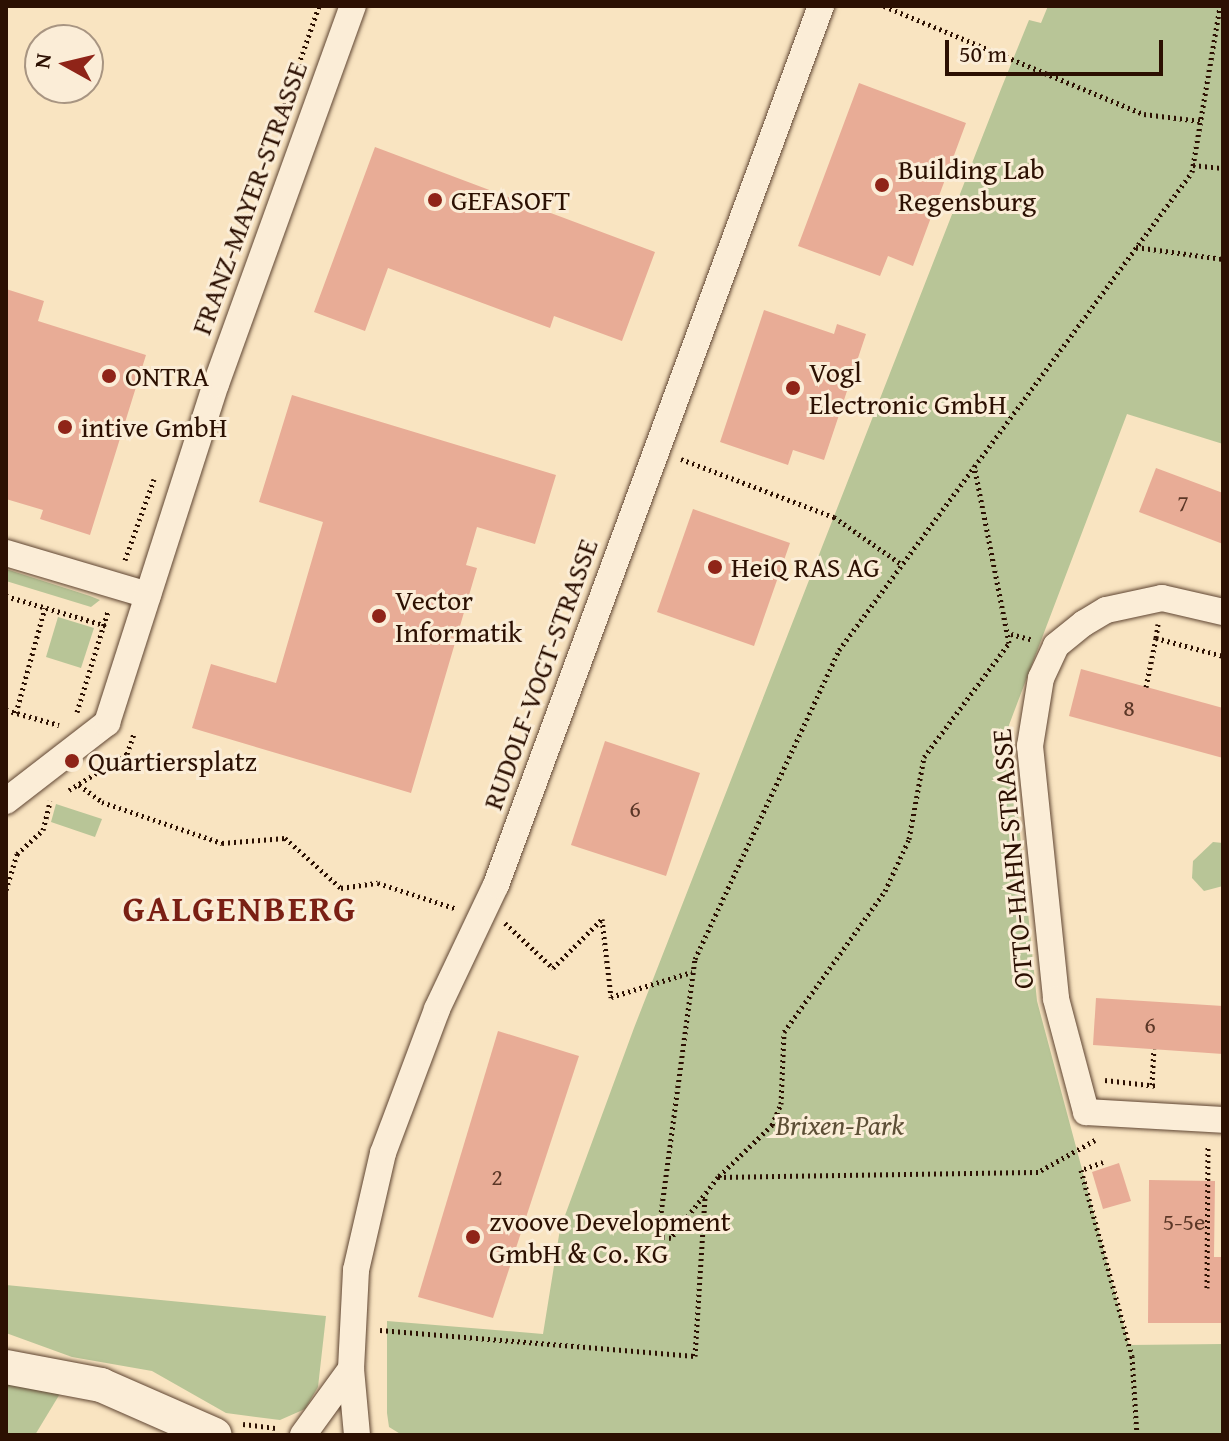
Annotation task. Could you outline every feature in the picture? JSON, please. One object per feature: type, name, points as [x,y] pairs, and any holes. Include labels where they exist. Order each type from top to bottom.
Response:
[{"type":"street","name":"FRANZ-MAYER-STRASSE","points":[[6,801],[107,723],[288,176],[353,6]]},
{"type":"street","name":"RUDOLF-VOGT-STRASSE","points":[[357,1435],[351,1369],[356,1270],[383,1153],[437,1009],[482,917],[821,6]]},
{"type":"street","points":[[6,553],[148,595]]},
{"type":"street","name":"OTTO-HAHN-STRASSE","points":[[1223,612],[1162,598],[1106,610],[1056,646],[1032,714],[1056,999],[1086,1112],[1223,1120]]},
{"type":"street","points":[[6,1367],[101,1385],[215,1435]]},
{"type":"street","points":[[303,1435],[351,1369]]},
{"type":"path","points":[[884,6],[1144,114],[1201,121]]},
{"type":"path","points":[[974,464],[1009,643],[924,757],[909,839],[885,891],[784,1032],[781,1104],[772,1125],[718,1177],[671,1238],[658,1236],[692,972],[839,650],[974,464],[1135,247],[1193,165],[1220,6]]},
{"type":"path","points":[[1193,165],[1223,168]]},
{"type":"path","points":[[1135,247],[1223,259]]},
{"type":"path","points":[[657,450],[834,517],[901,564]]},
{"type":"path","points":[[6,596],[136,634]]},
{"type":"path","points":[[1146,687],[1162,598]]},
{"type":"path","points":[[16,713],[45,608]]},
{"type":"path","points":[[1156,638],[1223,656]]},
{"type":"path","points":[[6,710],[59,725]]},
{"type":"path","points":[[79,785],[102,802],[222,843],[285,838],[341,888],[378,883],[511,925],[553,968],[602,919],[611,997],[692,972]]},
{"type":"path","points":[[1152,1085],[1154,1049]]},
{"type":"path","points":[[1075,1076],[1166,1087]]},
{"type":"path","points":[[718,1177],[1038,1172],[1096,1140]]},
{"type":"path","points":[[1207,1288],[1208,1147]]},
{"type":"path","points":[[1103,1162],[1081,1170],[1132,1356],[1137,1435]]},
{"type":"path","points":[[351,1327],[695,1356],[704,1195]]},
{"type":"green space","name":"Brixen-Park","points":[[1048,6],[1223,6],[1223,444],[1127,414],[1009,725],[1037,1001],[1129,1345],[1223,1344],[1223,1435],[402,1435],[389,1427],[387,1413],[387,1321],[543,1334],[560,1229],[634,1028],[1001,89],[1029,20],[1041,23]]},
{"type":"green space","points":[[6,569],[100,600],[91,607],[6,581]]},
{"type":"green space","points":[[58,617],[94,628],[81,668],[46,657]]},
{"type":"green space","points":[[56,804],[102,819],[95,837],[51,822]]},
{"type":"green space","points":[[1213,842],[1223,843],[1223,886],[1204,891],[1192,878],[1193,861]]},
{"type":"green space","points":[[6,1285],[326,1316],[318,1387],[305,1409],[280,1420],[226,1413],[152,1371],[72,1357],[6,1333]]},
{"type":"green space","points":[[6,1384],[61,1392],[35,1435],[6,1433]]},
{"type":"building","name":"Building Lab Regensburg","points":[[859,83],[966,123],[913,266],[888,256],[880,276],[798,246]]},
{"type":"building","name":"GEFASOFT","points":[[375,147],[655,252],[622,341],[554,316],[550,328],[388,268],[365,331],[314,312]]},
{"type":"building","name":"intive GmbH","points":[[6,289],[44,301],[38,321],[146,355],[90,535],[40,519],[43,510],[6,499]]},
{"type":"building","name":"Vogl Electronic GmbH","points":[[764,310],[834,334],[837,324],[866,334],[824,460],[793,450],[788,465],[720,442]]},
{"type":"building","name":"Vector Informatik","points":[[292,395],[556,475],[535,544],[477,527],[466,565],[477,568],[411,793],[192,728],[211,664],[276,683],[323,522],[259,502]]},
{"type":"building","points":[[1156,468],[1223,493],[1223,544],[1139,512]]},
{"type":"building","points":[[693,509],[790,543],[754,646],[657,612]]},
{"type":"building","points":[[1081,669],[1223,708],[1223,758],[1069,716]]},
{"type":"building","points":[[605,741],[700,773],[666,876],[571,845]]},
{"type":"building","points":[[1096,998],[1223,1006],[1223,1054],[1093,1045]]},
{"type":"building","points":[[498,1031],[579,1056],[493,1318],[418,1297]]},
{"type":"building","points":[[1119,1163],[1131,1201],[1103,1209],[1092,1172]]},
{"type":"building","points":[[1149,1180],[1215,1181],[1214,1257],[1223,1257],[1223,1323],[1148,1323]]},
{"type":"place","name":"Building Lab Regensburg","points":[[882,185]]},
{"type":"place","name":"GEFASOFT","points":[[435,200]]},
{"type":"place","name":"ONTRA","points":[[109,376]]},
{"type":"place","name":"Vogl Electronic GmbH","points":[[793,388]]},
{"type":"place","name":"intive GmbH","points":[[65,427]]},
{"type":"place","name":"HeiQ RAS AG","points":[[715,567]]},
{"type":"place","name":"Vector Informatik","points":[[379,616]]},
{"type":"place","name":"Quartiersplatz","points":[[72,761]]},
{"type":"place","name":"zvoove Development GmbH & Co. KG","points":[[473,1237]]},
{"type":"district","name":"GALGENBERG","points":[[240,908]]}]
